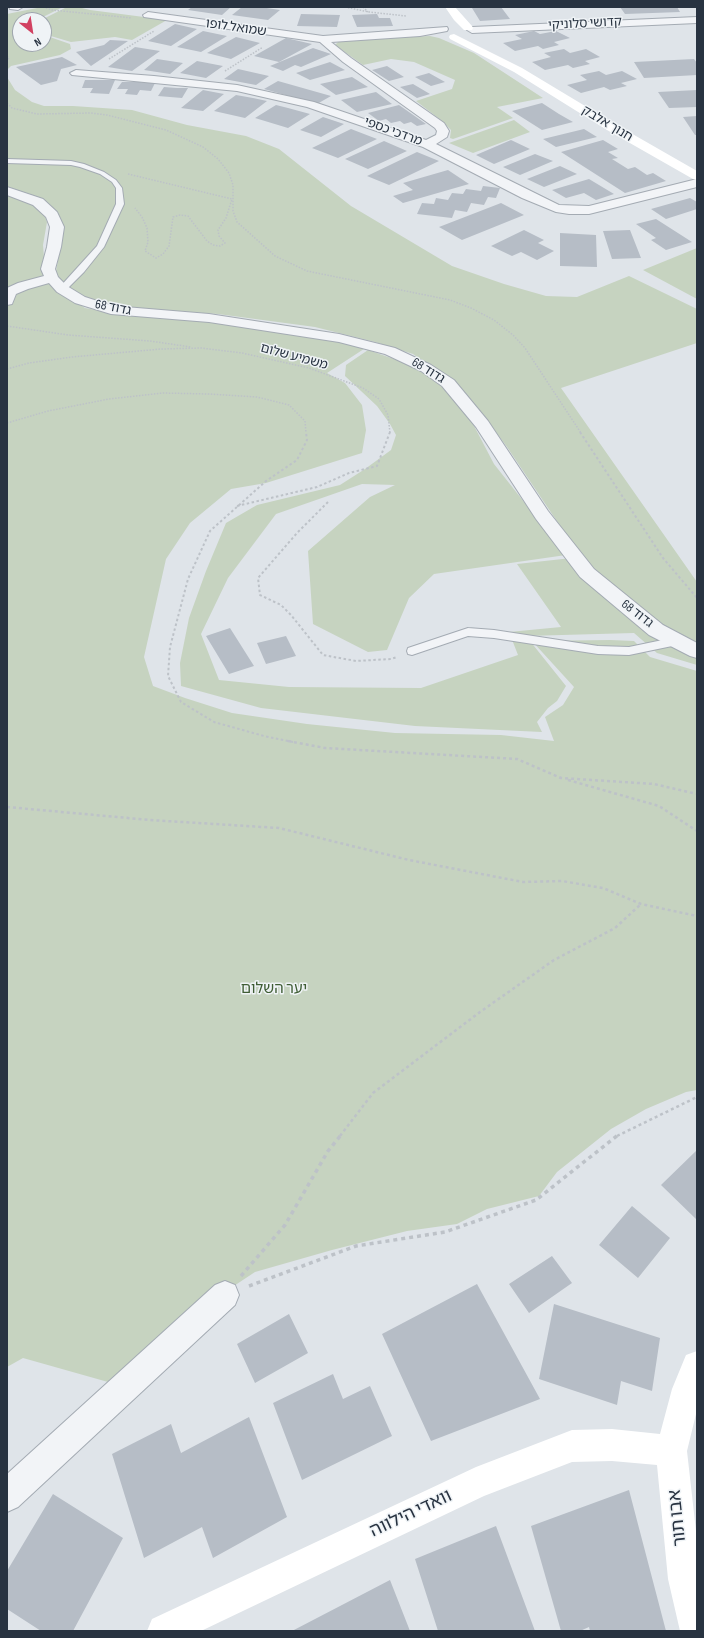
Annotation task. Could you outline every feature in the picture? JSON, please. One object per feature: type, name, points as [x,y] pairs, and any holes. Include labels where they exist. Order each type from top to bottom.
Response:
[{"type":"street","name":"חנוך אלבק","points":[[450,7],[470,31],[518,70]]},
{"type":"street","name":"שמואל לופו","points":[[148,15],[301,38],[323,39],[445,30]]},
{"type":"street","name":"קדושי סלוניקי","points":[[470,31],[697,20]]},
{"type":"street","points":[[445,30],[464,37],[470,31]]},
{"type":"street","name":"חנוך אלבק","points":[[445,30],[518,70],[611,127],[697,176]]},
{"type":"street","points":[[323,39],[328,45],[347,60],[440,126],[443,131],[441,137],[427,144]]},
{"type":"street","name":"מרדכי כספי","points":[[76,74],[205,84],[269,94],[310,104],[427,144],[527,196],[556,208],[569,210],[590,210],[697,183]]},
{"type":"street","points":[[7,191],[38,202],[52,215],[57,227],[54,247],[48,269],[57,283],[23,286],[10,292],[7,301]]},
{"type":"street","name":"גדוד 68","points":[[57,283],[80,300],[111,310],[209,318],[339,338],[390,351],[426,368],[448,383],[482,424],[542,515],[587,573],[656,630],[697,651]]},
{"type":"street","points":[[7,1496],[225,1295]]},
{"type":"street","points":[[671,1452],[687,1389],[697,1366]]},
{"type":"street","name":"וואדי הילווה","points":[[164,1631],[476,1483],[572,1446],[612,1445],[671,1452]]},
{"type":"street","name":"אבו תור","points":[[671,1452],[685,1579],[697,1631]]},
{"type":"lane","points":[[7,160],[71,163],[93,169],[114,181],[119,188],[120,204],[100,247],[81,270],[57,283]]},
{"type":"lane","points":[[412,651],[468,632],[494,634],[598,650],[629,651],[677,641]]},
{"type":"path","points":[[43,7],[52,10],[141,20],[148,15]]},
{"type":"path","points":[[345,7],[445,30]]},
{"type":"path","points":[[363,7],[369,12]]},
{"type":"path","points":[[128,46],[155,31]]},
{"type":"path","points":[[205,84],[255,52]]},
{"type":"path","points":[[7,56],[10,58],[7,60]]},
{"type":"path","points":[[7,103],[12,108],[37,114],[107,114],[158,128],[186,139],[203,147],[218,159],[229,172],[233,185],[233,211],[237,222],[275,256],[307,271],[450,300],[471,308],[494,320],[513,335],[525,348],[663,558],[697,598]]},
{"type":"path","points":[[93,169],[140,176],[232,199]]},
{"type":"path","points":[[120,194],[130,201],[142,217],[147,228],[148,242],[146,252],[156,258],[163,254],[169,246],[173,217],[180,215],[188,216],[191,219],[207,242],[220,246],[224,242],[219,236],[218,230],[226,218],[232,199]]},
{"type":"path","points":[[7,326],[68,335],[150,341],[201,348]]},
{"type":"path","name":"משמיע שלום","points":[[7,369],[29,362],[72,357],[162,349],[201,348],[242,353],[309,368],[363,388],[379,399],[388,415],[390,432],[386,445],[376,466],[349,473],[317,487],[236,506]]},
{"type":"path","points":[[7,423],[48,411],[109,399],[162,394],[209,394],[257,397],[289,405],[305,421],[307,440],[297,460],[266,481],[210,530],[188,579],[170,647],[168,676],[181,702],[214,722],[264,736],[325,748],[517,759],[561,778],[659,806],[697,831]]},
{"type":"path","points":[[328,502],[297,533],[258,578],[260,595],[281,605],[291,615],[323,655],[356,661],[391,659],[412,651]]},
{"type":"path","points":[[561,778],[654,784],[697,794]]},
{"type":"path","points":[[7,807],[150,820],[279,828],[409,860],[523,882],[562,881],[603,888],[641,904],[697,916]]},
{"type":"path","points":[[225,1295],[285,1225],[328,1151],[373,1093],[480,1012],[554,960],[615,928],[641,904]]},
{"type":"path","points":[[225,1295],[356,1246],[446,1232],[536,1200],[619,1134],[697,1097]]},
{"type":"green space","points":[[42,7],[63,7],[52,12],[17,12]]},
{"type":"green space","points":[[67,7],[78,7],[90,10],[167,20],[132,40],[115,37],[71,42],[52,36],[52,14]]},
{"type":"green space","points":[[12,13],[12,52],[52,52],[52,38],[70,44],[71,49],[60,55],[11,66],[7,70],[7,14]]},
{"type":"green space","points":[[430,36],[439,38],[474,53],[543,98],[497,107],[513,118],[453,139],[450,138],[451,130],[416,101],[452,89],[455,80],[414,62],[391,59],[363,65],[335,45],[340,40]]},
{"type":"green space","points":[[7,77],[15,90],[32,102],[44,106],[73,106],[132,110],[187,125],[246,136],[279,149],[351,206],[452,266],[504,284],[546,296],[577,297],[629,276],[697,309],[697,343],[561,388],[697,582],[697,665],[657,653],[634,633],[526,636],[566,686],[557,701],[548,708],[537,722],[542,732],[415,726],[261,708],[181,686],[180,663],[189,618],[206,571],[226,523],[257,505],[340,485],[391,450],[396,435],[390,424],[377,406],[345,376],[346,365],[368,350],[423,369],[446,391],[472,422],[494,464],[566,555],[434,574],[409,598],[387,650],[368,652],[313,624],[308,551],[370,497],[395,485],[362,484],[276,514],[228,578],[201,634],[219,680],[289,687],[421,688],[518,655],[509,632],[561,627],[517,564],[581,557],[507,447],[481,412],[453,383],[413,354],[375,342],[315,327],[218,314],[125,308],[96,301],[79,294],[59,279],[56,271],[64,228],[58,213],[35,197],[7,186]]},
{"type":"green space","points":[[514,120],[530,132],[473,153],[449,143]]},
{"type":"green space","name":"יער השלום","points":[[7,189],[43,209],[47,222],[43,245],[46,281],[85,308],[130,316],[164,317],[273,329],[367,347],[327,373],[345,383],[362,405],[366,430],[362,453],[266,483],[231,489],[190,523],[166,559],[144,657],[153,686],[232,713],[307,724],[395,733],[501,735],[554,741],[545,717],[563,705],[574,687],[532,641],[634,641],[650,657],[697,671],[697,1090],[686,1092],[646,1109],[611,1129],[557,1172],[539,1196],[487,1209],[457,1224],[407,1231],[255,1272],[181,1321],[108,1382],[23,1358],[7,1367]]},
{"type":"green space","points":[[697,248],[697,299],[643,270]]},
{"type":"building","points":[[192,7],[231,7],[222,15],[188,10]]},
{"type":"building","points":[[242,7],[260,7],[280,10],[268,20],[232,15]]},
{"type":"building","points":[[501,7],[510,19],[480,21],[472,8]]},
{"type":"building","points":[[620,7],[677,7],[680,12],[625,14]]},
{"type":"building","points":[[301,14],[340,15],[337,27],[297,26]]},
{"type":"building","points":[[377,14],[379,18],[390,18],[393,26],[357,27],[352,15]]},
{"type":"building","points":[[175,24],[197,29],[171,46],[148,41]]},
{"type":"building","points":[[203,31],[227,36],[201,52],[177,47]]},
{"type":"building","points":[[534,31],[540,34],[556,31],[570,38],[554,42],[559,45],[543,49],[538,46],[515,51],[503,43],[522,39],[515,35]]},
{"type":"building","points":[[236,37],[260,43],[231,59],[207,53]]},
{"type":"building","points":[[286,38],[312,44],[279,62],[254,56]]},
{"type":"building","points":[[110,40],[128,41],[91,66],[76,52],[104,45]]},
{"type":"building","points":[[135,47],[160,51],[132,71],[108,67]]},
{"type":"building","points":[[313,48],[331,54],[301,67],[295,65],[283,71],[270,66]]},
{"type":"building","points":[[564,49],[570,53],[586,49],[600,57],[585,61],[590,64],[573,68],[568,65],[545,70],[532,62],[551,57],[544,53]]},
{"type":"building","points":[[62,57],[77,65],[61,69],[57,81],[41,85],[16,67]]},
{"type":"building","points":[[157,59],[183,63],[170,74],[144,70]]},
{"type":"building","points":[[694,59],[697,63],[697,75],[644,78],[634,62]]},
{"type":"building","points":[[197,61],[223,66],[206,78],[180,73]]},
{"type":"building","points":[[330,62],[345,70],[310,80],[296,73]]},
{"type":"building","points":[[387,66],[404,77],[389,81],[372,70]]},
{"type":"building","points":[[238,69],[269,76],[256,85],[224,79]]},
{"type":"building","points":[[599,71],[606,75],[622,71],[637,79],[621,83],[627,86],[610,90],[604,87],[581,93],[567,85],[587,80],[580,75]]},
{"type":"building","points":[[429,73],[445,82],[431,86],[415,77]]},
{"type":"building","points":[[352,77],[368,87],[336,95],[320,84]]},
{"type":"building","points":[[85,80],[115,80],[109,94],[90,93],[93,88],[82,88]]},
{"type":"building","points":[[278,81],[331,96],[317,104],[264,89]]},
{"type":"building","points":[[122,82],[155,83],[151,91],[140,90],[137,95],[125,94],[128,89],[117,89]]},
{"type":"building","points":[[413,84],[430,94],[417,98],[400,87]]},
{"type":"building","points":[[164,87],[188,88],[182,98],[158,96]]},
{"type":"building","points":[[203,90],[224,94],[203,111],[181,108]]},
{"type":"building","points":[[697,90],[697,107],[669,108],[658,92]]},
{"type":"building","points":[[376,92],[392,104],[357,112],[341,100]]},
{"type":"building","points":[[236,95],[267,101],[245,118],[214,111]]},
{"type":"building","points":[[542,103],[573,122],[542,130],[512,111]]},
{"type":"building","points":[[276,105],[310,114],[288,128],[255,118]]},
{"type":"building","points":[[399,105],[426,124],[417,126],[411,122],[404,124],[400,121],[391,123],[386,119],[379,121],[368,113]]},
{"type":"building","points":[[697,116],[697,135],[695,135],[683,117]]},
{"type":"building","points":[[323,117],[344,124],[321,137],[300,130]]},
{"type":"building","points":[[351,129],[377,139],[338,158],[312,148]]},
{"type":"building","points":[[584,129],[597,137],[556,147],[543,139]]},
{"type":"building","points":[[511,140],[530,149],[494,164],[476,155]]},
{"type":"building","points":[[603,140],[618,149],[608,152],[618,158],[612,159],[628,169],[635,167],[647,175],[653,173],[666,181],[625,193],[561,152]]},
{"type":"building","points":[[384,141],[407,151],[368,169],[345,159]]},
{"type":"building","points":[[417,152],[439,161],[389,185],[367,176]]},
{"type":"building","points":[[535,154],[553,161],[520,175],[503,167]]},
{"type":"building","points":[[560,166],[577,174],[544,187],[527,179]]},
{"type":"building","points":[[448,170],[469,184],[403,203],[393,196],[413,190],[403,183]]},
{"type":"building","points":[[589,179],[614,194],[596,200],[584,193],[566,198],[552,190]]},
{"type":"building","points":[[483,186],[500,188],[496,198],[488,197],[484,205],[471,203],[467,212],[455,210],[452,218],[417,214],[422,203],[434,204],[436,198],[448,200],[452,193],[463,194],[466,189],[481,191]]},
{"type":"building","points":[[690,198],[697,202],[697,209],[666,219],[651,209]]},
{"type":"building","points":[[501,203],[524,215],[462,240],[439,227]]},
{"type":"building","points":[[656,219],[692,242],[666,250],[651,240],[656,238],[636,224]]},
{"type":"building","points":[[524,230],[544,240],[538,243],[554,251],[537,260],[521,252],[512,256],[491,246]]},
{"type":"building","points":[[630,230],[641,258],[612,259],[603,231]]},
{"type":"building","points":[[560,233],[596,235],[597,267],[560,266]]},
{"type":"building","points":[[230,628],[254,666],[229,674],[206,636]]},
{"type":"building","points":[[286,636],[296,656],[266,664],[257,643]]},
{"type":"building","points":[[697,1150],[697,1220],[661,1185]]},
{"type":"building","points":[[632,1206],[670,1238],[638,1278],[599,1245]]},
{"type":"building","points":[[552,1256],[572,1283],[529,1313],[509,1284]]},
{"type":"building","points":[[477,1284],[540,1399],[431,1441],[382,1334]]},
{"type":"building","points":[[554,1304],[660,1338],[652,1391],[621,1381],[617,1405],[539,1379]]},
{"type":"building","points":[[289,1314],[308,1353],[255,1383],[237,1344]]},
{"type":"building","points":[[333,1374],[343,1399],[370,1386],[392,1436],[302,1480],[273,1403]]},
{"type":"building","points":[[249,1417],[287,1517],[213,1558],[202,1527],[144,1558],[112,1454],[171,1424],[181,1453]]},
{"type":"building","points":[[629,1490],[666,1631],[590,1631],[589,1627],[580,1631],[561,1631],[531,1526]]},
{"type":"building","points":[[53,1494],[123,1538],[73,1631],[41,1631],[7,1609],[7,1571]]},
{"type":"building","points":[[496,1526],[535,1631],[438,1631],[415,1559]]},
{"type":"building","points":[[390,1580],[410,1631],[292,1631]]}]
